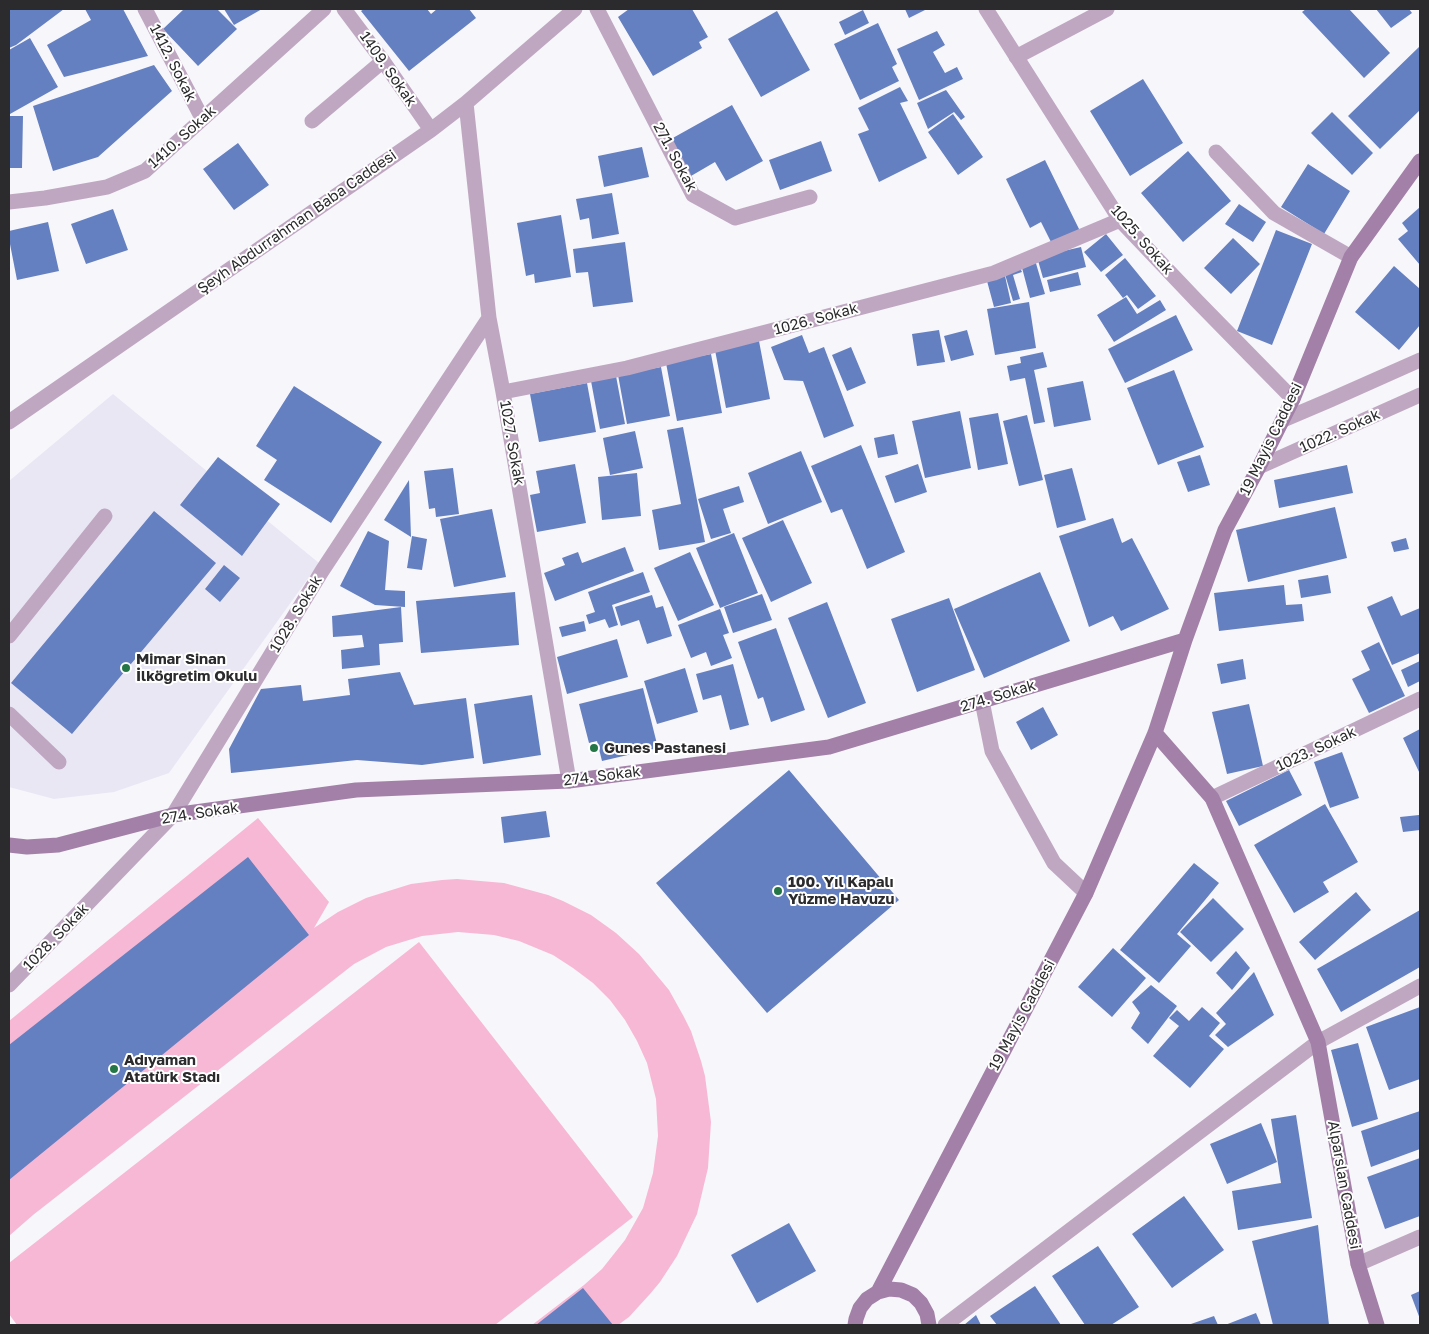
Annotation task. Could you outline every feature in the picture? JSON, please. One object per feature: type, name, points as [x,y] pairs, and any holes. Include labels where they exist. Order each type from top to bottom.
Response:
[{"type":"street","name":"1412. Sokak","points":[[145,9],[202,118]]},
{"type":"street","name":"1410. Sokak","points":[[9,202],[107,187],[144,171],[324,9]]},
{"type":"street","name":"1409. Sokak","points":[[344,9],[383,61],[430,130]]},
{"type":"street","name":"Şeyh Abdurrahman Baba Caddesi","points":[[9,422],[430,130],[466,102],[575,9]]},
{"type":"street","name":"271. Sokak","points":[[597,9],[693,195],[735,218],[810,197]]},
{"type":"street","name":"1025. Sokak","points":[[986,9],[1120,220],[1293,398]]},
{"type":"street","points":[[1016,57],[1107,9]]},
{"type":"street","points":[[312,121],[383,61]]},
{"type":"street","name":"1027. Sokak","points":[[466,102],[489,318],[569,781]]},
{"type":"street","points":[[1216,152],[1274,214],[1351,257]]},
{"type":"street","name":"19 Mayis Caddesi","points":[[878,1292],[1086,893],[1155,733],[1185,640],[1225,530],[1283,420],[1351,257],[1420,161]]},
{"type":"street","name":"1026. Sokak","points":[[503,392],[628,368],[994,273],[1120,220]]},
{"type":"street","name":"1028. Sokak","points":[[9,985],[173,815],[322,571],[489,318]]},
{"type":"street","points":[[1283,420],[1420,360]]},
{"type":"street","name":"1022. Sokak","points":[[1259,468],[1420,395]]},
{"type":"street","points":[[9,636],[104,516]]},
{"type":"street","name":"274. Sokak","points":[[9,845],[27,847],[58,845],[173,815],[356,790],[569,781],[829,747],[1185,640]]},
{"type":"street","name":"1023. Sokak","points":[[1212,798],[1420,699]]},
{"type":"street","points":[[982,701],[992,751],[1054,862],[1086,893]]},
{"type":"street","points":[[9,714],[59,762]]},
{"type":"street","points":[[1155,733],[1212,798],[1318,1042]]},
{"type":"street","points":[[945,1325],[1318,1042],[1420,986]]},
{"type":"street","name":"Alparslan Caddesi","points":[[1318,1042],[1358,1264],[1377,1325]]},
{"type":"street","points":[[1358,1264],[1420,1237]]},
{"type":"street","points":[[854,1323],[860,1308],[867,1298],[889,1289],[901,1290],[913,1295],[928,1314],[929,1325]]},
{"type":"shaded area","name":"Mimar Sinan İlköğretim Okulu","points":[[113,394],[319,563],[169,773],[114,792],[54,799],[9,787],[9,481]]},
{"type":"shaded area","name":"Adıyaman Atatürk Stadı","points":[[258,818],[329,902],[314,928],[338,912],[366,898],[411,884],[457,879],[504,883],[548,895],[591,915],[616,933],[639,954],[669,990],[691,1031],[705,1076],[711,1122],[708,1168],[697,1214],[677,1256],[650,1294],[629,1317],[618,1325],[532,1325],[602,1269],[625,1240],[643,1208],[653,1173],[658,1136],[656,1099],[647,1063],[625,1020],[610,1000],[593,983],[553,955],[519,941],[494,935],[458,932],[422,936],[386,947],[354,964],[33,1215],[9,1236],[9,1021]]},
{"type":"shaded area","points":[[419,942],[633,1217],[495,1325],[17,1325],[9,1314],[9,1263]]},
{"type":"building","points":[[9,9],[64,9],[16,45],[9,48]]},
{"type":"building","points":[[85,9],[123,9],[148,56],[64,77],[47,45],[91,20]]},
{"type":"building","points":[[184,9],[217,9],[237,29],[198,66],[163,29]]},
{"type":"building","points":[[224,9],[262,9],[234,25]]},
{"type":"building","points":[[364,9],[427,9],[431,14],[437,9],[469,9],[476,18],[409,71],[361,11]]},
{"type":"building","points":[[629,9],[692,9],[708,37],[699,42],[702,48],[653,76],[618,17]]},
{"type":"building","points":[[905,9],[927,9],[909,18]]},
{"type":"building","points":[[1306,9],[1349,9],[1390,53],[1364,78],[1302,12]]},
{"type":"building","points":[[1376,9],[1409,9],[1412,13],[1391,28]]},
{"type":"building","points":[[863,10],[869,23],[845,35],[839,22]]},
{"type":"building","points":[[777,11],[810,70],[761,97],[728,39]]},
{"type":"building","points":[[878,23],[897,64],[892,67],[899,81],[860,100],[834,44]]},
{"type":"building","points":[[937,31],[945,45],[933,52],[945,73],[957,67],[963,79],[919,100],[897,49]]},
{"type":"building","points":[[30,38],[58,87],[10,114],[9,50]]},
{"type":"building","points":[[1420,46],[1420,110],[1380,149],[1348,116]]},
{"type":"building","points":[[154,65],[172,91],[98,157],[53,171],[33,106]]},
{"type":"building","points":[[1143,79],[1183,143],[1130,176],[1090,111]]},
{"type":"building","points":[[900,87],[908,101],[900,103],[927,158],[879,182],[858,134],[869,130],[858,108]]},
{"type":"building","points":[[946,90],[965,117],[961,120],[954,112],[928,129],[917,103]]},
{"type":"building","points":[[732,105],[763,161],[726,181],[715,162],[691,176],[671,139]]},
{"type":"building","points":[[1332,112],[1373,153],[1352,175],[1311,133]]},
{"type":"building","points":[[953,114],[983,157],[958,175],[928,132]]},
{"type":"building","points":[[9,116],[23,116],[22,168],[9,168]]},
{"type":"building","points":[[821,141],[832,171],[780,190],[769,160]]},
{"type":"building","points":[[238,143],[269,185],[234,210],[203,169]]},
{"type":"building","points":[[642,147],[649,177],[604,187],[598,156]]},
{"type":"building","points":[[1188,151],[1231,201],[1183,242],[1141,193]]},
{"type":"building","points":[[1045,160],[1080,231],[1052,244],[1041,222],[1030,228],[1006,179]]},
{"type":"building","points":[[1308,164],[1350,191],[1324,234],[1281,207]]},
{"type":"building","points":[[612,193],[619,234],[592,239],[589,218],[580,220],[576,199]]},
{"type":"building","points":[[1239,204],[1266,222],[1253,242],[1225,224]]},
{"type":"building","points":[[1420,207],[1420,265],[1398,239],[1408,231],[1402,223]]},
{"type":"building","points":[[113,209],[128,250],[86,264],[71,224]]},
{"type":"building","points":[[561,215],[571,277],[535,283],[534,274],[526,276],[517,223]]},
{"type":"building","points":[[48,222],[59,271],[17,280],[9,231]]},
{"type":"building","points":[[1276,230],[1312,244],[1272,345],[1237,331]]},
{"type":"building","points":[[1106,234],[1123,255],[1101,272],[1084,252]]},
{"type":"building","points":[[1233,238],[1260,264],[1231,294],[1204,268]]},
{"type":"building","points":[[625,242],[633,302],[593,307],[588,272],[576,273],[573,249]]},
{"type":"building","points":[[1081,247],[1086,267],[1043,278],[1037,257]]},
{"type":"building","points":[[1125,258],[1156,296],[1138,309],[1127,295],[1123,298],[1105,275]]},
{"type":"building","points":[[1035,260],[1045,294],[1030,298],[1021,264]]},
{"type":"building","points":[[1019,266],[1022,272],[1013,275],[1020,299],[1013,301],[1004,271]]},
{"type":"building","points":[[1394,266],[1420,289],[1420,325],[1399,350],[1355,312]]},
{"type":"building","points":[[1078,272],[1081,285],[1050,292],[1047,280]]},
{"type":"building","points":[[1005,276],[1011,303],[994,307],[987,281]]},
{"type":"building","points":[[1126,297],[1137,314],[1160,300],[1166,310],[1114,342],[1097,315]]},
{"type":"building","points":[[1029,302],[1036,348],[995,355],[987,309]]},
{"type":"building","points":[[1176,315],[1193,350],[1125,383],[1108,349]]},
{"type":"building","points":[[939,330],[945,362],[917,366],[912,334]]},
{"type":"building","points":[[967,330],[974,355],[951,361],[944,336]]},
{"type":"building","points":[[802,335],[809,353],[824,347],[854,426],[824,438],[803,381],[784,380],[771,347]]},
{"type":"building","points":[[759,341],[770,399],[726,408],[715,350]]},
{"type":"building","points":[[851,347],[866,383],[847,391],[832,355]]},
{"type":"building","points":[[1043,352],[1047,367],[1034,370],[1045,422],[1034,424],[1025,378],[1010,381],[1007,366],[1021,363],[1020,357]]},
{"type":"building","points":[[711,354],[722,413],[677,421],[666,363]]},
{"type":"building","points":[[661,367],[670,416],[627,424],[618,375]]},
{"type":"building","points":[[1174,370],[1204,447],[1158,465],[1127,388]]},
{"type":"building","points":[[616,376],[625,424],[600,429],[591,381]]},
{"type":"building","points":[[1083,381],[1091,420],[1054,427],[1047,388]]},
{"type":"building","points":[[587,383],[596,432],[539,442],[530,394]]},
{"type":"building","points":[[294,386],[382,442],[331,523],[264,480],[277,460],[256,446]]},
{"type":"building","points":[[960,411],[971,468],[925,478],[912,421]]},
{"type":"building","points":[[998,413],[1008,464],[978,470],[969,418]]},
{"type":"building","points":[[1027,415],[1043,480],[1019,486],[1003,421]]},
{"type":"building","points":[[683,427],[705,542],[659,550],[652,510],[681,504],[667,430]]},
{"type":"building","points":[[635,431],[643,468],[610,475],[603,438]]},
{"type":"building","points":[[894,434],[898,454],[878,458],[874,438]]},
{"type":"building","points":[[861,445],[905,552],[867,569],[842,509],[831,513],[811,466]]},
{"type":"building","points":[[801,451],[822,502],[768,524],[748,473]]},
{"type":"building","points":[[1200,455],[1210,485],[1188,492],[1177,462]]},
{"type":"building","points":[[218,457],[280,504],[242,556],[180,505]]},
{"type":"building","points":[[575,464],[586,523],[537,532],[530,495],[540,493],[536,471]]},
{"type":"building","points":[[918,464],[927,492],[895,503],[885,476]]},
{"type":"building","points":[[1347,465],[1353,493],[1279,508],[1274,480]]},
{"type":"building","points":[[453,468],[459,514],[436,517],[435,508],[429,509],[424,471]]},
{"type":"building","points":[[1072,468],[1086,520],[1057,528],[1044,475]]},
{"type":"building","points":[[637,473],[641,516],[602,520],[598,477]]},
{"type":"building","points":[[409,480],[411,537],[384,520]]},
{"type":"building","points":[[739,486],[744,502],[723,509],[731,533],[711,539],[698,499]]},
{"type":"building","points":[[1335,507],[1347,558],[1248,582],[1236,530]]},
{"type":"building","points":[[492,509],[506,577],[454,587],[440,519]]},
{"type":"building","points":[[154,511],[216,563],[72,734],[11,683]]},
{"type":"building","points":[[1113,518],[1122,543],[1132,538],[1169,609],[1121,631],[1113,616],[1089,627],[1059,536]]},
{"type":"building","points":[[783,520],[812,583],[771,602],[742,538]]},
{"type":"building","points":[[368,531],[389,541],[385,590],[405,591],[405,607],[375,605],[340,586]]},
{"type":"building","points":[[734,533],[758,593],[720,608],[696,548]]},
{"type":"building","points":[[412,536],[427,539],[422,570],[407,568]]},
{"type":"building","points":[[1406,538],[1409,549],[1394,552],[1391,542]]},
{"type":"building","points":[[625,547],[634,571],[555,601],[544,573],[565,565],[562,558],[578,552],[582,563]]},
{"type":"building","points":[[690,552],[714,605],[678,621],[654,568]]},
{"type":"building","points":[[224,565],[240,578],[220,602],[205,589]]},
{"type":"building","points":[[643,572],[650,592],[612,605],[618,625],[609,628],[605,619],[589,624],[586,615],[595,612],[588,592]]},
{"type":"building","points":[[1040,572],[1070,641],[984,678],[954,609]]},
{"type":"building","points":[[1328,575],[1331,593],[1301,598],[1298,580]]},
{"type":"building","points":[[1284,585],[1286,605],[1302,604],[1304,621],[1219,631],[1214,593]]},
{"type":"building","points":[[515,592],[519,645],[421,653],[416,601]]},
{"type":"building","points":[[762,594],[772,620],[733,633],[724,607]]},
{"type":"building","points":[[652,595],[656,608],[663,606],[672,636],[647,644],[639,620],[621,626],[615,607]]},
{"type":"building","points":[[1392,596],[1401,616],[1420,608],[1420,653],[1392,665],[1367,607]]},
{"type":"building","points":[[949,598],[975,670],[917,692],[891,619]]},
{"type":"building","points":[[827,602],[866,703],[828,718],[788,618]]},
{"type":"building","points":[[401,607],[403,642],[379,644],[380,665],[342,669],[341,650],[364,647],[362,635],[333,637],[332,616]]},
{"type":"building","points":[[720,609],[729,633],[723,635],[732,658],[711,666],[706,652],[691,658],[678,625]]},
{"type":"building","points":[[584,621],[586,631],[562,637],[559,627]]},
{"type":"building","points":[[776,628],[805,710],[771,722],[763,697],[758,699],[738,642]]},
{"type":"building","points":[[617,639],[628,677],[567,694],[557,657]]},
{"type":"building","points":[[1379,642],[1405,696],[1369,713],[1352,679],[1370,670],[1361,651]]},
{"type":"building","points":[[1243,659],[1246,679],[1221,684],[1217,664]]},
{"type":"building","points":[[1420,661],[1420,681],[1408,687],[1401,670]]},
{"type":"building","points":[[733,664],[749,725],[730,730],[721,695],[703,700],[696,674]]},
{"type":"building","points":[[685,668],[698,712],[657,724],[644,681]]},
{"type":"building","points":[[400,672],[414,705],[466,698],[474,758],[422,765],[357,760],[231,773],[229,749],[261,689],[301,685],[303,701],[350,695],[348,679]]},
{"type":"building","points":[[643,688],[658,748],[602,761],[597,741],[589,743],[579,704]]},
{"type":"building","points":[[532,695],[541,755],[483,764],[474,704]]},
{"type":"building","points":[[1249,704],[1263,766],[1227,774],[1212,712]]},
{"type":"building","points":[[1043,707],[1058,735],[1031,750],[1016,722]]},
{"type":"building","points":[[1420,729],[1420,774],[1403,738]]},
{"type":"building","points":[[1342,752],[1359,798],[1330,808],[1314,762]]},
{"type":"building","name":"100. Yıl Kapalı Yüzme Havuzu","points":[[789,770],[899,900],[767,1013],[656,883]]},
{"type":"building","points":[[1289,770],[1302,795],[1239,826],[1226,801]]},
{"type":"building","points":[[1325,804],[1358,862],[1323,882],[1329,892],[1294,913],[1254,845]]},
{"type":"building","points":[[546,811],[550,837],[504,843],[501,817]]},
{"type":"building","points":[[1419,815],[1420,830],[1403,832],[1400,817]]},
{"type":"building","points":[[248,857],[309,935],[9,1180],[9,1045]]},
{"type":"building","points":[[1194,863],[1219,883],[1177,934],[1191,946],[1159,983],[1120,950]]},
{"type":"building","points":[[1356,892],[1371,910],[1315,960],[1299,942]]},
{"type":"building","points":[[1213,898],[1244,929],[1211,962],[1180,932]]},
{"type":"building","points":[[1420,910],[1420,967],[1341,1012],[1317,969]]},
{"type":"building","points":[[1113,948],[1146,978],[1112,1017],[1078,987]]},
{"type":"building","points":[[1236,951],[1250,968],[1232,990],[1216,973]]},
{"type":"building","points":[[1254,972],[1274,1015],[1228,1047],[1215,1035],[1226,1024],[1216,1013]]},
{"type":"building","points":[[1151,985],[1177,1006],[1148,1044],[1131,1028],[1140,1013],[1132,1002]]},
{"type":"building","points":[[1202,1007],[1220,1023],[1209,1036],[1224,1049],[1190,1088],[1153,1056],[1179,1026],[1169,1018],[1177,1010],[1189,1021]]},
{"type":"building","points":[[1420,1007],[1420,1079],[1389,1090],[1366,1027]]},
{"type":"building","points":[[1358,1043],[1378,1119],[1352,1127],[1331,1050]]},
{"type":"building","points":[[1420,1111],[1420,1149],[1371,1167],[1361,1131]]},
{"type":"building","points":[[1296,1115],[1312,1218],[1238,1230],[1232,1191],[1281,1183],[1271,1119]]},
{"type":"building","points":[[1261,1123],[1277,1162],[1227,1184],[1210,1144]]},
{"type":"building","points":[[1420,1158],[1420,1216],[1385,1229],[1367,1177]]},
{"type":"building","points":[[1184,1196],[1224,1250],[1172,1288],[1132,1234]]},
{"type":"building","points":[[789,1223],[816,1271],[757,1303],[731,1255]]},
{"type":"building","points":[[1318,1225],[1329,1325],[1273,1325],[1252,1241]]},
{"type":"building","points":[[1098,1246],[1139,1307],[1111,1325],[1085,1325],[1052,1276]]},
{"type":"building","points":[[1035,1286],[1061,1325],[997,1325],[990,1316]]},
{"type":"building","points":[[583,1288],[613,1325],[536,1325]]},
{"type":"building","points":[[1420,1291],[1420,1319],[1411,1295]]},
{"type":"building","points":[[1256,1313],[1261,1325],[1225,1325]]},
{"type":"building","points":[[976,1315],[981,1325],[964,1325]]},
{"type":"building","points":[[1214,1316],[1218,1325],[1188,1325]]},
{"type":"place","name":"Mimar Sinan İlköğretim Okulu","points":[[126,668]]},
{"type":"place","name":"Gunes Pastanesi","points":[[594,748]]},
{"type":"place","name":"100. Yıl Kapalı Yüzme Havuzu","points":[[778,891]]},
{"type":"place","name":"Adıyaman Atatürk Stadı","points":[[114,1069]]}]
